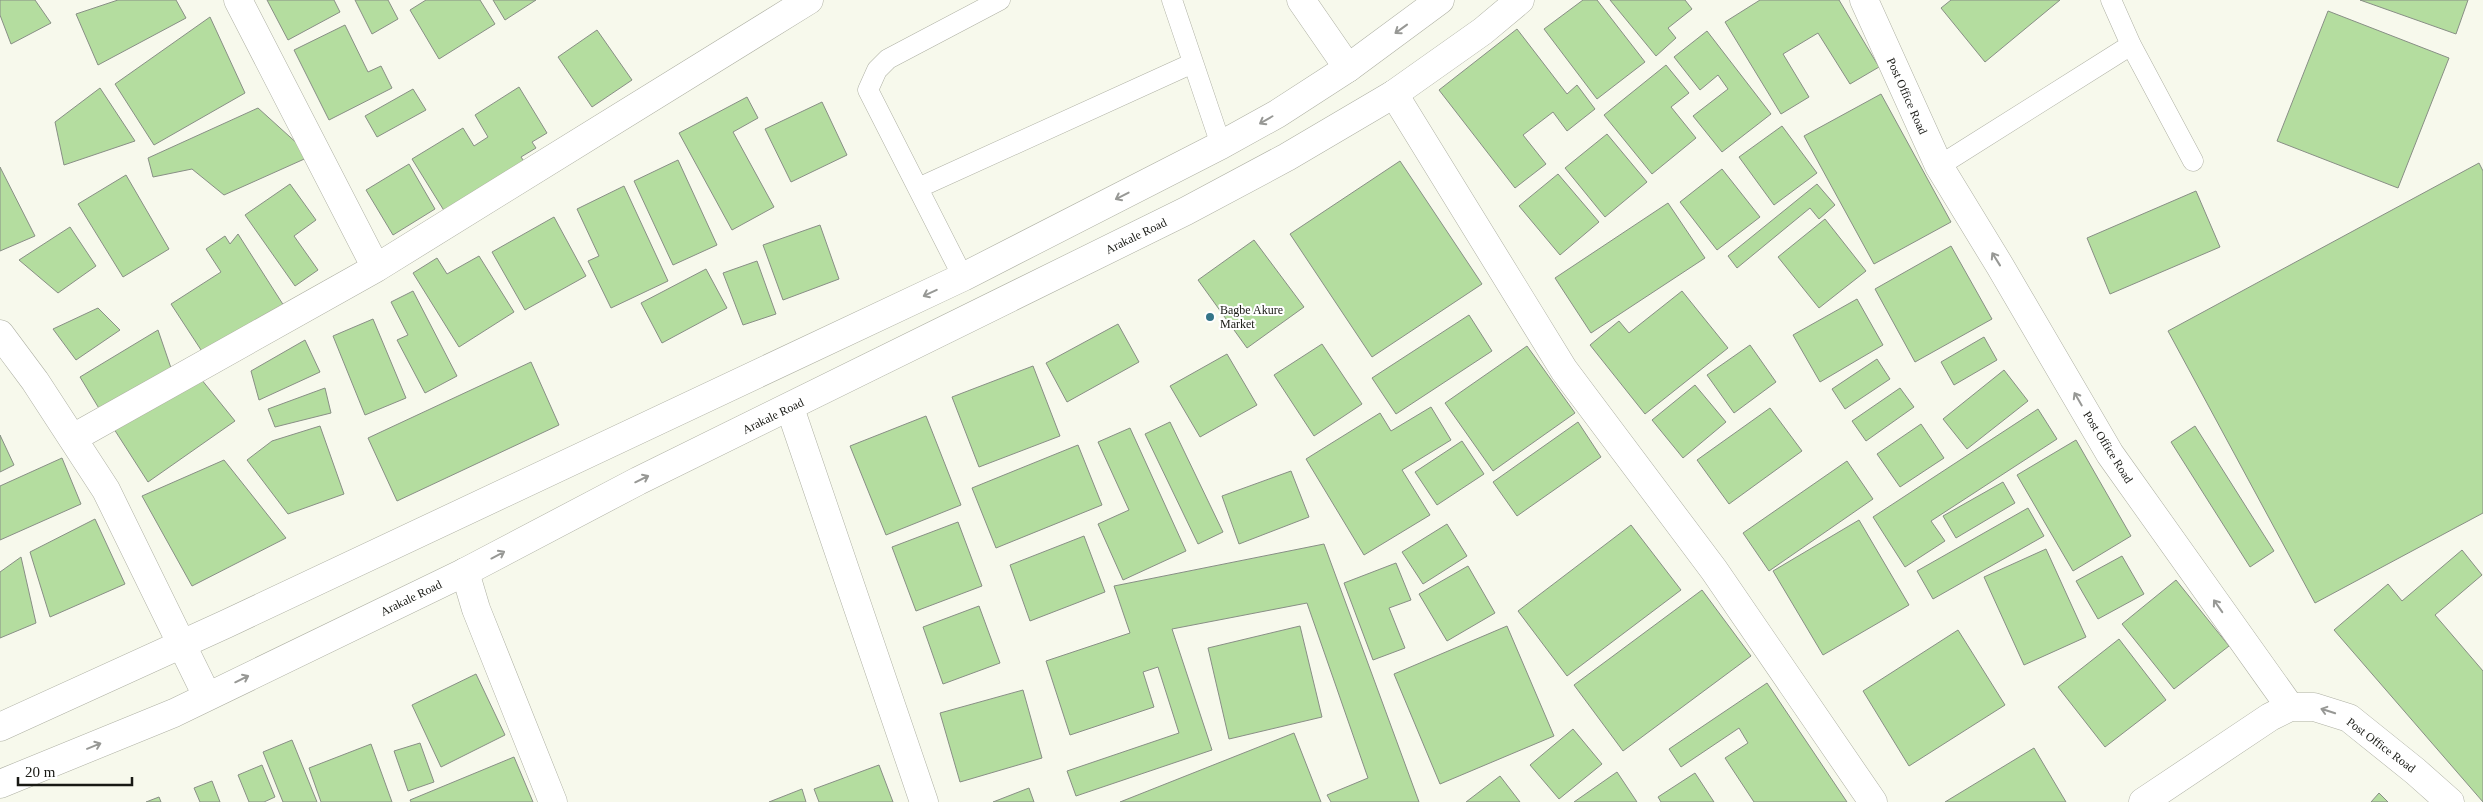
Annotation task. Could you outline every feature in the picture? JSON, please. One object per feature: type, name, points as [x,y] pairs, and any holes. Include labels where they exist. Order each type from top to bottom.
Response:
[{"type":"street","points":[[238,0],[376,268]]},
{"type":"street","points":[[73,438],[376,268],[809,0]]},
{"type":"street","points":[[1301,0],[1348,68]]},
{"type":"street","points":[[0,727],[182,644],[963,277],[1221,145],[1277,114],[1348,68],[1440,0]]},
{"type":"street","name":"Arakale Road","points":[[0,784],[174,713],[465,572],[638,481],[790,408],[1186,211],[1287,157],[1394,94],[1482,31],[1520,0]]},
{"type":"street","name":"Post Office Road","points":[[1864,0],[1939,166],[2110,454],[2290,707],[2314,706],[2349,718],[2415,770],[2450,802]]},
{"type":"street","points":[[1394,94],[1564,370],[1714,570],[1873,802]]},
{"type":"street","points":[[0,334],[35,381],[106,490],[207,696]]},
{"type":"street","points":[[790,408],[924,802]]},
{"type":"street","points":[[465,572],[476,609],[553,802]]},
{"type":"street","points":[[2143,802],[2270,716],[2290,707]]},
{"type":"lane","points":[[963,277],[868,90],[877,70],[888,59],[1000,0]]},
{"type":"lane","points":[[1172,0],[1221,145]]},
{"type":"lane","points":[[2111,0],[2131,45],[2193,161]]},
{"type":"lane","points":[[1939,166],[2131,45]]},
{"type":"lane","points":[[918,188],[1193,63]]},
{"type":"building","points":[[0,0],[35,0],[51,23],[11,44],[0,15]]},
{"type":"building","points":[[118,0],[176,0],[186,18],[98,65],[76,14]]},
{"type":"building","points":[[267,0],[334,0],[340,12],[288,40]]},
{"type":"building","points":[[355,0],[388,0],[398,19],[372,34]]},
{"type":"building","points":[[426,0],[480,0],[495,24],[439,59],[410,10]]},
{"type":"building","points":[[493,0],[536,0],[505,20]]},
{"type":"building","points":[[1583,0],[1597,0],[1645,62],[1597,99],[1544,29]]},
{"type":"building","points":[[1610,0],[1685,0],[1692,9],[1668,28],[1676,38],[1656,56]]},
{"type":"building","points":[[1760,0],[1839,0],[1879,67],[1850,84],[1818,33],[1783,54],[1809,97],[1781,114],[1725,22]]},
{"type":"building","points":[[1951,0],[2060,0],[1985,62],[1941,8]]},
{"type":"building","points":[[2360,0],[2468,0],[2456,34]]},
{"type":"building","points":[[2328,11],[2449,58],[2398,188],[2277,141]]},
{"type":"building","points":[[210,17],[245,93],[154,145],[115,84]]},
{"type":"building","points":[[345,25],[368,72],[381,66],[392,88],[329,120],[294,50]]},
{"type":"building","points":[[1517,29],[1567,94],[1577,85],[1595,109],[1567,131],[1553,112],[1523,135],[1546,164],[1515,188],[1439,90]]},
{"type":"building","points":[[597,30],[632,80],[592,107],[558,57]]},
{"type":"building","points":[[1707,31],[1771,114],[1722,152],[1693,116],[1728,89],[1718,75],[1700,90],[1674,57]]},
{"type":"building","points":[[1666,65],[1689,93],[1671,107],[1696,138],[1652,174],[1604,115]]},
{"type":"building","points":[[519,87],[547,133],[532,142],[536,148],[521,157],[528,167],[448,217],[412,159],[463,128],[474,146],[488,137],[475,115]]},
{"type":"building","points":[[100,88],[135,141],[64,165],[55,122]]},
{"type":"building","points":[[413,89],[426,110],[377,137],[365,116]]},
{"type":"building","points":[[1881,94],[1951,222],[1874,264],[1804,136]]},
{"type":"building","points":[[747,97],[758,118],[733,132],[774,207],[732,230],[679,133]]},
{"type":"building","points":[[822,102],[847,155],[791,182],[765,129]]},
{"type":"building","points":[[258,108],[311,156],[224,195],[192,169],[153,177],[148,158]]},
{"type":"building","points":[[1782,126],[1817,173],[1774,205],[1739,157]]},
{"type":"building","points":[[1607,134],[1647,182],[1605,217],[1565,168]]},
{"type":"building","points":[[678,160],[717,245],[673,265],[634,181]]},
{"type":"building","points":[[1400,161],[1482,284],[1372,357],[1290,234]]},
{"type":"building","points":[[2479,163],[2483,171],[2483,513],[2315,603],[2168,331]]},
{"type":"building","points":[[409,164],[435,209],[393,235],[366,190]]},
{"type":"building","points":[[0,167],[35,236],[0,251]]},
{"type":"building","points":[[1722,169],[1760,217],[1717,250],[1680,202]]},
{"type":"building","points":[[1558,174],[1599,222],[1560,255],[1519,206]]},
{"type":"building","points":[[126,175],[169,249],[123,277],[78,204]]},
{"type":"building","points":[[290,184],[316,220],[294,236],[318,270],[295,286],[245,215]]},
{"type":"building","points":[[1817,184],[1835,205],[1819,219],[1810,208],[1737,268],[1728,256]]},
{"type":"building","points":[[624,186],[668,281],[611,308],[588,261],[599,256],[577,209]]},
{"type":"building","points":[[2196,191],[2220,247],[2110,294],[2087,238]]},
{"type":"building","points":[[1668,203],[1705,258],[1591,333],[1555,278]]},
{"type":"building","points":[[554,217],[586,276],[525,310],[492,252]]},
{"type":"building","points":[[1825,219],[1866,271],[1819,308],[1778,257]]},
{"type":"building","points":[[820,225],[839,279],[783,300],[763,245]]},
{"type":"building","points":[[70,227],[96,266],[58,293],[19,260]]},
{"type":"building","points":[[238,234],[284,306],[205,356],[171,304],[221,272],[206,249],[225,236],[230,244]]},
{"type":"building","points":[[1254,240],[1304,307],[1247,348],[1198,280]]},
{"type":"building","points":[[1951,246],[1992,319],[1915,362],[1875,289]]},
{"type":"building","points":[[479,256],[514,312],[459,347],[413,273],[437,258],[447,274]]},
{"type":"building","points":[[757,261],[776,314],[743,325],[723,273]]},
{"type":"building","points":[[706,269],[727,308],[662,343],[641,303]]},
{"type":"building","points":[[413,291],[457,376],[425,393],[397,340],[408,335],[391,302]]},
{"type":"building","points":[[1682,291],[1728,348],[1645,414],[1590,345],[1619,321],[1629,333]]},
{"type":"building","points":[[1857,299],[1883,345],[1820,382],[1793,335]]},
{"type":"building","points":[[98,308],[120,330],[76,360],[53,329]]},
{"type":"building","points":[[1469,315],[1492,351],[1396,414],[1372,378]]},
{"type":"building","points":[[373,319],[406,398],[365,415],[333,336]]},
{"type":"building","points":[[1118,324],[1139,362],[1067,402],[1046,363]]},
{"type":"building","points":[[158,330],[171,368],[103,415],[80,377]]},
{"type":"building","points":[[1984,337],[1997,360],[1954,385],[1941,362]]},
{"type":"building","points":[[305,340],[320,372],[259,400],[251,371]]},
{"type":"building","points":[[1322,344],[1362,404],[1314,436],[1274,375]]},
{"type":"building","points":[[1750,345],[1776,382],[1734,413],[1707,375]]},
{"type":"building","points":[[1527,346],[1575,413],[1493,471],[1445,403]]},
{"type":"building","points":[[1227,354],[1257,405],[1200,437],[1170,386]]},
{"type":"building","points":[[1877,359],[1890,379],[1845,409],[1832,389]]},
{"type":"building","points":[[531,362],[559,425],[397,501],[368,438]]},
{"type":"building","points":[[1033,366],[1060,436],[979,467],[952,397]]},
{"type":"building","points":[[2004,370],[2028,401],[1967,449],[1943,419]]},
{"type":"building","points":[[197,374],[235,421],[148,482],[114,429]]},
{"type":"building","points":[[1695,385],[1726,422],[1683,458],[1652,420]]},
{"type":"building","points":[[325,388],[331,413],[275,427],[268,409]]},
{"type":"building","points":[[1900,388],[1914,407],[1866,441],[1852,421]]},
{"type":"building","points":[[1431,407],[1451,440],[1402,470],[1430,515],[1364,555],[1306,459],[1380,413],[1391,431]]},
{"type":"building","points":[[1770,408],[1802,451],[1729,504],[1697,460]]},
{"type":"building","points":[[2038,409],[2057,439],[1931,521],[1945,541],[1905,567],[1873,517]]},
{"type":"building","points":[[926,416],[961,505],[886,535],[850,446]]},
{"type":"building","points":[[1170,422],[1223,532],[1198,544],[1145,434]]},
{"type":"building","points":[[1578,422],[1601,457],[1517,516],[1493,482]]},
{"type":"building","points":[[1921,424],[1944,458],[1900,487],[1877,454]]},
{"type":"building","points":[[320,426],[344,494],[288,514],[247,460],[272,441]]},
{"type":"building","points":[[2195,426],[2274,551],[2250,567],[2171,442]]},
{"type":"building","points":[[1130,428],[1186,551],[1123,580],[1098,524],[1129,510],[1098,442]]},
{"type":"building","points":[[0,435],[14,465],[0,472]]},
{"type":"building","points":[[2076,440],[2131,536],[2073,571],[2017,475]]},
{"type":"building","points":[[1462,441],[1484,474],[1437,505],[1415,472]]},
{"type":"building","points":[[1078,445],[1102,505],[996,548],[972,488]]},
{"type":"building","points":[[62,458],[81,504],[0,540],[0,486]]},
{"type":"building","points":[[224,460],[286,538],[192,586],[142,496]]},
{"type":"building","points":[[1847,461],[1873,499],[1769,571],[1743,533]]},
{"type":"building","points":[[1291,471],[1309,517],[1239,544],[1222,496]]},
{"type":"building","points":[[2003,482],[2015,503],[1956,538],[1943,516]]},
{"type":"building","points":[[2028,508],[2044,536],[1933,599],[1917,571]]},
{"type":"building","points":[[95,519],[125,584],[50,617],[30,552]]},
{"type":"building","points":[[1859,520],[1909,605],[1823,655],[1773,571]]},
{"type":"building","points":[[958,522],[982,586],[916,611],[892,547]]},
{"type":"building","points":[[1447,524],[1467,556],[1423,584],[1402,552]]},
{"type":"building","points":[[1631,525],[1681,590],[1567,676],[1518,611]]},
{"type":"building","points":[[1084,536],[1105,592],[1030,621],[1010,565]]},
{"type":"building","points":[[1324,544],[1419,802],[1331,802],[1327,795],[1368,778],[1307,603],[1172,629],[1212,750],[1076,796],[1067,771],[1179,733],[1158,667],[1143,672],[1154,707],[1070,735],[1046,661],[1130,633],[1114,586]]},
{"type":"building","points":[[2046,549],[2086,637],[2024,665],[1984,577]]},
{"type":"building","points":[[2462,550],[2482,575],[2435,615],[2483,671],[2483,802],[2334,630],[2388,584],[2402,601]]},
{"type":"building","points":[[2122,556],[2144,594],[2098,619],[2076,581]]},
{"type":"building","points":[[21,557],[36,623],[0,638],[0,572]]},
{"type":"building","points":[[1396,563],[1411,600],[1389,608],[1405,648],[1373,660],[1344,583]]},
{"type":"building","points":[[1468,566],[1495,613],[1447,641],[1419,594]]},
{"type":"building","points":[[2176,580],[2229,646],[2174,689],[2122,624]]},
{"type":"building","points":[[1702,590],[1751,656],[1623,751],[1574,685]]},
{"type":"building","points":[[979,606],[1000,663],[943,684],[923,627]]},
{"type":"building","points":[[1300,626],[1322,717],[1229,739],[1208,648]]},
{"type":"building","points":[[1507,626],[1554,736],[1440,784],[1394,674]]},
{"type":"building","points":[[1958,630],[2005,705],[1909,766],[1863,691]]},
{"type":"building","points":[[2119,639],[2166,700],[2105,747],[2058,687]]},
{"type":"building","points":[[476,674],[505,735],[441,767],[412,705]]},
{"type":"building","points":[[1767,683],[1847,802],[1754,802],[1725,758],[1748,743],[1739,728],[1681,767],[1669,749]]},
{"type":"building","points":[[1023,690],[1042,758],[960,782],[940,713]]},
{"type":"building","points":[[1573,729],[1602,764],[1559,799],[1530,765]]},
{"type":"building","points":[[1294,733],[1321,802],[1120,802]]},
{"type":"building","points":[[292,740],[317,802],[283,802],[263,752]]},
{"type":"building","points":[[420,743],[434,782],[408,791],[394,751]]},
{"type":"building","points":[[371,744],[392,802],[321,802],[309,768]]},
{"type":"building","points":[[2034,748],[2066,802],[1945,802]]},
{"type":"building","points":[[514,757],[533,802],[411,802],[410,800]]},
{"type":"building","points":[[262,765],[275,797],[264,802],[249,802],[238,775]]},
{"type":"building","points":[[879,765],[893,802],[819,802],[814,789]]},
{"type":"building","points":[[1617,772],[1637,802],[1574,802]]},
{"type":"building","points":[[1695,773],[1714,802],[1661,802],[1658,797]]},
{"type":"building","points":[[1500,776],[1520,802],[1466,802]]},
{"type":"building","points":[[212,781],[220,802],[200,802],[194,788]]},
{"type":"building","points":[[1029,788],[1034,802],[993,802]]},
{"type":"building","points":[[802,789],[806,802],[769,802]]},
{"type":"building","points":[[2379,793],[2388,802],[2371,802]]},
{"type":"building","points":[[159,797],[161,802],[146,802]]},
{"type":"place","name":"Bagbe Akure Market","points":[[1210,317]]}]
